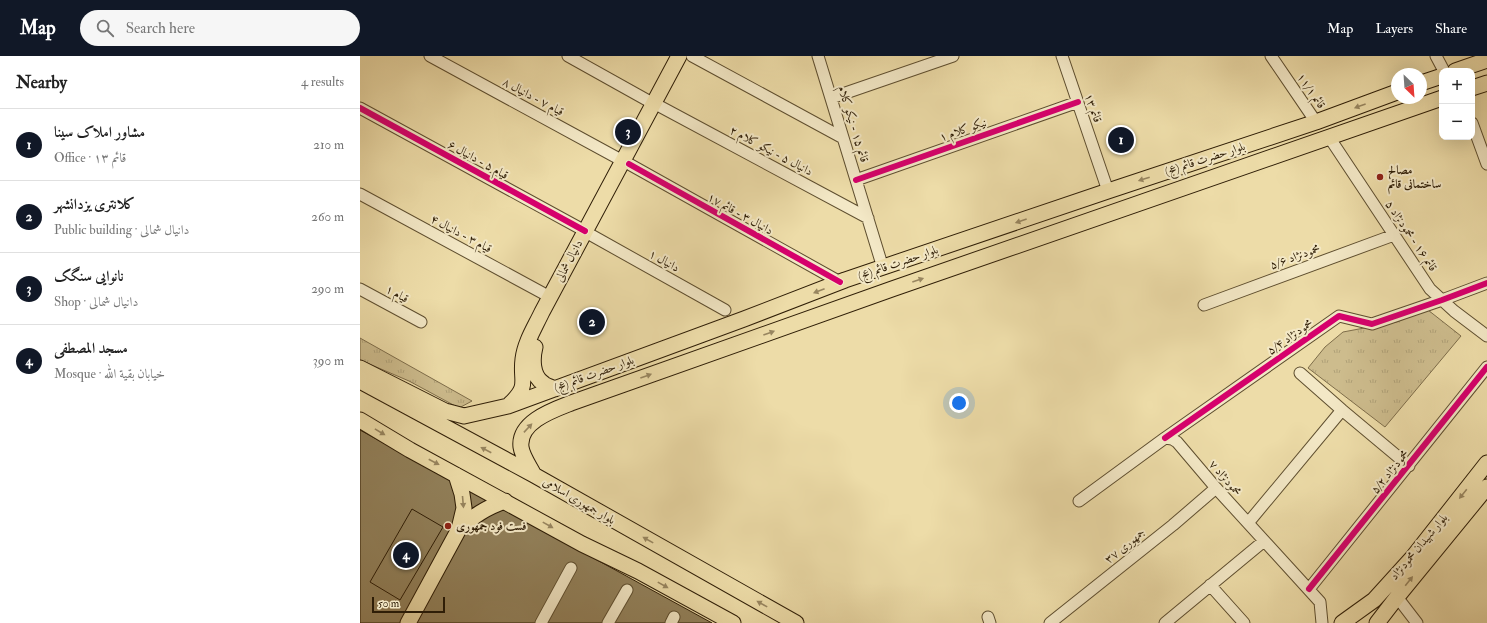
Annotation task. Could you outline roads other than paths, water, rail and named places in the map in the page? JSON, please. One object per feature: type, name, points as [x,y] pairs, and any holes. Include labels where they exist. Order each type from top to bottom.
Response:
[{"type":"main road","name":"دانیال شمالی","points":[[657,105],[679,56]]},
{"type":"main road","name":"دانیال شمالی","points":[[508,406],[519,396],[523,388],[523,358],[528,341],[536,333],[548,314],[588,233],[626,162],[657,105],[688,56]]},
{"type":"main road","points":[[1464,68],[1487,60]]},
{"type":"main road","points":[[1427,81],[1439,77]]},
{"type":"main road","points":[[1475,87],[1487,83]]},
{"type":"main road","name":"بلوار حضرت قائم (عج)","points":[[360,368],[445,411],[464,416],[508,406],[744,320],[840,282],[1316,122],[1391,94]]},
{"type":"main road","name":"بلوار حضرت قائم (عج)","points":[[534,475],[521,448],[521,436],[530,425],[543,415],[579,400],[892,289],[1439,99]]},
{"type":"main road","points":[[1316,122],[1329,137]]},
{"type":"main road","name":"دانیال شمالی","points":[[555,389],[542,383],[537,377],[533,365],[536,333],[550,297],[588,233]]},
{"type":"main road","points":[[883,268],[892,289]]},
{"type":"main road","name":"بلوار جمهوری اسلامی","points":[[360,382],[534,475],[796,623]]},
{"type":"main road","points":[[360,420],[582,544],[638,571],[733,623]]},
{"type":"main road","name":"بلوار شهیدان محمودنژاد","points":[[1342,623],[1374,600],[1413,557],[1487,463]]},
{"type":"main road","points":[[408,623],[459,529],[464,508],[462,494],[456,474]]},
{"type":"main road","name":"بلوار شهیدان محمودنژاد","points":[[1378,623],[1397,597],[1487,487]]},
{"type":"main road","points":[[459,529],[477,514],[490,506],[505,501]]},
{"type":"street","name":"قیام ۷ - دانیال ۸","points":[[430,56],[626,162]]},
{"type":"street","name":"دانیال ۵ - نیکو کلام ۲","points":[[568,56],[868,218]]},
{"type":"street","points":[[692,56],[843,138]]},
{"type":"street","name":"قائم ۱۵ - نیکو کلام","points":[[818,56],[883,268]]},
{"type":"street","points":[[831,98],[953,56]]},
{"type":"street","name":"قائم ۱۳","points":[[1062,56],[1108,191]]},
{"type":"street","name":"قائم ۱۱/۱","points":[[1271,56],[1316,122]]},
{"type":"street","points":[[1436,56],[1442,68]]},
{"type":"street","name":"نیکو کلام ۱","points":[[856,180],[1078,102]]},
{"type":"street","name":"قیام ۵ - دانیال ۶","points":[[360,108],[588,233]]},
{"type":"street","points":[[1475,131],[1487,164]]},
{"type":"street","name":"قائم ۱۶ - محمودنژاد ۵","points":[[1329,137],[1430,289],[1487,336]]},
{"type":"street","name":"دانیال ۳ - قائم ۱۷","points":[[626,162],[840,282]]},
{"type":"street","name":"قیام ۳ - دانیال ۴","points":[[360,194],[550,297]]},
{"type":"street","name":"دانیال ۱","points":[[588,233],[725,310]]},
{"type":"street","name":"محمودنژاد ۵/۶","points":[[1204,305],[1394,234]]},
{"type":"street","name":"محمودنژاد ۵/۴","points":[[1165,438],[1339,316],[1372,324],[1487,283]]},
{"type":"street","name":"قیام ۱","points":[[360,289],[421,322]]},
{"type":"street","name":"محمودنژاد ۵/۲","points":[[1309,589],[1487,367]]},
{"type":"street","points":[[1300,373],[1409,466]]},
{"type":"street","points":[[1248,523],[1342,410]]},
{"type":"street","points":[[1079,501],[1165,438]]},
{"type":"street","name":"محمودنژاد ۷","points":[[1165,438],[1172,439],[1177,442],[1216,488],[1309,589],[1320,602],[1322,623]]},
{"type":"street","name":"جمهوری ۳۷","points":[[1050,623],[1173,525],[1216,488]]},
{"type":"street","points":[[1165,623],[1264,541]]},
{"type":"street","points":[[541,623],[571,568]]},
{"type":"street","points":[[1210,585],[1244,623]]},
{"type":"street","points":[[608,623],[627,590]]},
{"type":"street","points":[[1397,597],[1417,623]]},
{"type":"place","name":"نانوایی سنگک","points":[[628,132]]},
{"type":"place","name":"مشاور املاک سینا","points":[[1121,140]]},
{"type":"place","name":"مصالح ساختمانی قائم","points":[[1380,177]]},
{"type":"place","name":"کلانتری یزدانشهر","points":[[592,322]]},
{"type":"place","name":"فست فود جمهوری","points":[[448,526]]},
{"type":"place","name":"مسجد المصطفی","points":[[406,555]]}]
